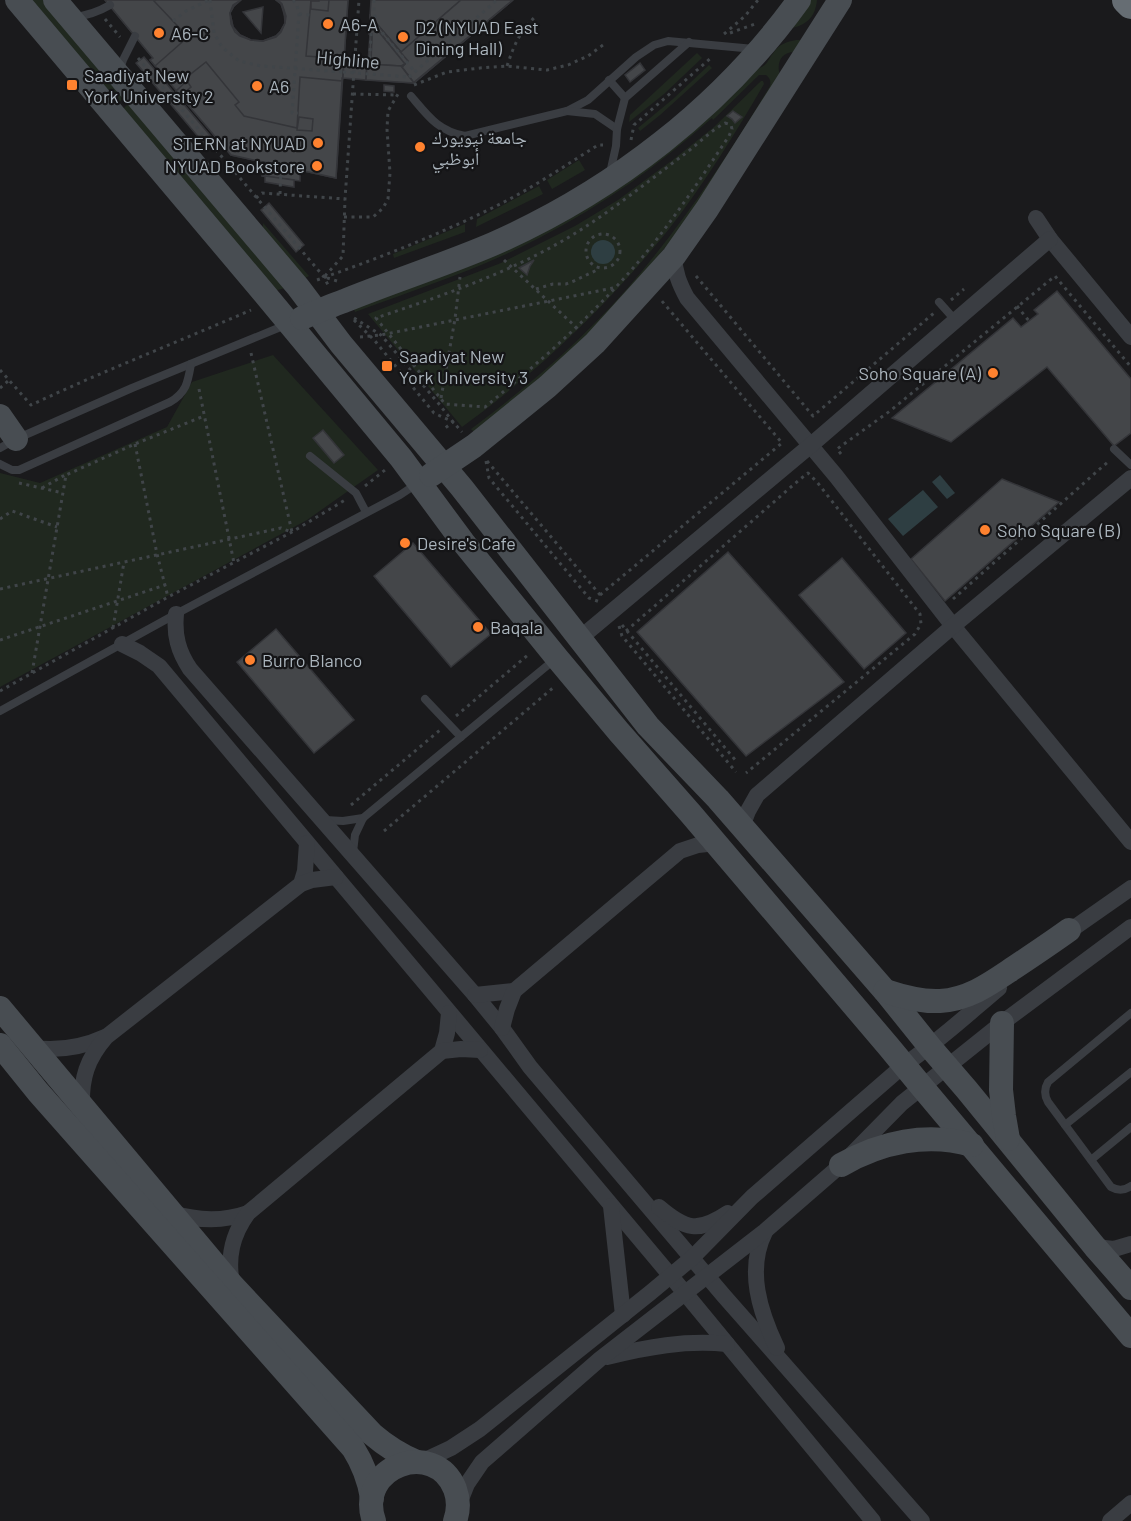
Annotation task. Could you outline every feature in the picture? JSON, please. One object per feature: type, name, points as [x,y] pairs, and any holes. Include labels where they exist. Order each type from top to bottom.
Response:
[{"type":"highway","points":[[1127,0],[1131,4]]},
{"type":"street","points":[[17,0],[401,459],[463,542],[557,658],[972,1145],[1131,1336]]},
{"type":"street","points":[[289,324],[324,302],[493,244],[566,207],[608,181],[681,127],[741,71],[781,26],[799,0]]},
{"type":"street","points":[[419,483],[474,446],[546,387],[595,343],[644,291],[674,256],[707,209],[840,0]]},
{"type":"street","points":[[62,8],[298,287],[324,302],[341,344],[467,494],[648,726],[718,799],[885,992],[1095,1247],[1127,1282]]},
{"type":"street","points":[[1036,218],[1050,239],[1131,337]]},
{"type":"street","points":[[463,542],[489,555],[556,637],[568,643],[579,639],[811,445],[1050,239]]},
{"type":"street","points":[[674,256],[677,278],[687,298],[811,445],[953,626],[1131,842]]},
{"type":"street","points":[[644,291],[660,287],[673,288],[687,298]]},
{"type":"street","points":[[0,416],[8,444]]},
{"type":"street","points":[[742,827],[757,795],[953,626],[1131,478]]},
{"type":"street","points":[[176,614],[175,627],[179,651],[190,669],[475,995],[530,1067],[621,1175],[922,1521]]},
{"type":"street","points":[[122,645],[140,653],[159,666],[685,1293],[873,1521]]},
{"type":"street","points":[[557,658],[582,663],[631,714],[648,726]]},
{"type":"street","points":[[718,799],[738,799],[757,795]]},
{"type":"street","points":[[680,851],[688,834],[691,814]]},
{"type":"street","points":[[301,884],[306,864],[307,843]]},
{"type":"street","points":[[502,1028],[514,991],[680,851],[698,845],[716,843]]},
{"type":"street","points":[[82,1107],[86,1069],[91,1057],[106,1037],[301,884],[336,877]]},
{"type":"street","points":[[885,992],[903,997],[942,1001],[960,998],[979,991],[1131,888]]},
{"type":"street","points":[[458,1516],[467,1484],[483,1462],[600,1359],[765,1231],[841,1165],[902,1103],[1002,1023],[1131,927]]},
{"type":"street","points":[[373,1510],[375,1488],[388,1471],[406,1463],[419,1462],[451,1448],[480,1429],[692,1258],[752,1197],[904,1065],[930,1047],[1069,930]]},
{"type":"street","points":[[475,995],[514,991]]},
{"type":"street","points":[[0,1008],[232,1285],[372,1434],[393,1450],[431,1465],[448,1477],[457,1495],[458,1516]]},
{"type":"street","points":[[442,1051],[449,1012]]},
{"type":"street","points":[[1002,1023],[1001,1090],[1009,1141]]},
{"type":"street","points":[[33,1048],[70,1048],[106,1037]]},
{"type":"street","points":[[0,1045],[38,1092],[353,1448],[364,1468],[371,1488],[373,1510]]},
{"type":"street","points":[[232,1285],[231,1247],[248,1213],[442,1051],[480,1050]]},
{"type":"street","points":[[841,1165],[871,1149],[905,1141],[946,1139],[972,1145]]},
{"type":"street","points":[[621,1175],[680,1224],[705,1226],[715,1222],[752,1197]]},
{"type":"street","points":[[611,1206],[623,1315]]},
{"type":"street","points":[[172,1213],[210,1220],[248,1213]]},
{"type":"street","points":[[765,1231],[757,1254],[756,1280],[759,1302],[773,1338],[793,1373]]},
{"type":"street","points":[[1095,1247],[1114,1249],[1131,1245]]},
{"type":"street","points":[[1127,1282],[1124,1259],[1131,1245]]},
{"type":"street","points":[[600,1359],[671,1344],[727,1344]]},
{"type":"street","points":[[1110,1521],[1131,1503]]},
{"type":"lane","points":[[62,8],[85,16],[110,5]]},
{"type":"lane","points":[[119,75],[128,46],[135,36]]},
{"type":"lane","points":[[411,96],[432,121],[443,130],[465,136],[567,111],[588,100],[636,57],[654,45],[668,41],[761,49]]},
{"type":"lane","points":[[608,181],[625,98],[689,42]]},
{"type":"lane","points":[[609,80],[625,98]]},
{"type":"lane","points":[[567,111],[595,114],[617,129]]},
{"type":"lane","points":[[941,304],[956,321]]},
{"type":"lane","points":[[8,444],[113,396],[289,324]]},
{"type":"lane","points":[[0,464],[12,470],[19,470],[170,402],[178,397],[185,388],[191,364]]},
{"type":"lane","points":[[1116,451],[1131,465]]},
{"type":"lane","points":[[310,456],[356,493],[366,512]]},
{"type":"lane","points":[[0,711],[419,483]]},
{"type":"lane","points":[[353,854],[355,835],[363,818],[557,658]]},
{"type":"lane","points":[[425,699],[461,737]]},
{"type":"lane","points":[[323,820],[343,821],[363,818]]},
{"type":"lane","points":[[1131,1013],[1048,1082],[1045,1090],[1046,1098],[1111,1187],[1124,1190],[1131,1186]]},
{"type":"lane","points":[[1065,1125],[1131,1072]]},
{"type":"lane","points":[[1091,1160],[1131,1127]]},
{"type":"path","points":[[173,21],[186,10],[209,0]]},
{"type":"path","name":"Highline","points":[[209,0],[214,33],[222,47],[238,61],[261,66],[409,77],[497,0]]},
{"type":"path","points":[[293,0],[299,14],[292,113],[298,113]]},
{"type":"path","points":[[324,302],[324,277],[343,256],[359,0]]},
{"type":"path","points":[[374,0],[374,15],[377,20],[374,23],[415,72]]},
{"type":"path","points":[[757,23],[720,37],[746,16],[758,0]]},
{"type":"path","points":[[99,11],[324,277],[340,282]]},
{"type":"path","points":[[299,14],[310,15]]},
{"type":"path","points":[[507,66],[515,42],[525,26],[536,16]]},
{"type":"path","points":[[355,66],[371,67],[372,22],[374,21]]},
{"type":"path","points":[[344,217],[373,217],[383,208],[388,199],[390,173],[388,111],[398,95],[406,88],[447,72],[507,66],[548,70],[568,65],[588,56],[603,45]]},
{"type":"path","points":[[630,142],[634,125],[718,53],[716,61]]},
{"type":"path","points":[[353,94],[398,95]]},
{"type":"path","points":[[351,316],[381,334],[440,401],[445,404],[485,407],[540,362],[633,268],[684,204],[729,136],[732,129],[729,123],[721,125],[664,170],[581,229],[511,268],[459,290],[376,318],[440,401],[453,422],[467,438]]},
{"type":"path","points":[[310,282],[360,265],[500,204],[598,145],[608,146]]},
{"type":"path","points":[[280,194],[281,166]]},
{"type":"path","points":[[256,198],[262,193],[345,199]]},
{"type":"path","points":[[536,289],[553,284],[566,284],[612,266],[620,250],[616,240],[606,234],[595,235],[585,249],[587,260],[601,269]]},
{"type":"path","points":[[502,258],[581,332]]},
{"type":"path","points":[[695,274],[813,416],[941,304],[968,285]]},
{"type":"path","points":[[440,401],[455,319],[460,276],[450,280]]},
{"type":"path","points":[[843,457],[837,449],[890,411],[1055,276],[1131,367]]},
{"type":"path","points":[[356,338],[615,288],[644,291],[782,443],[600,595]]},
{"type":"path","points":[[1017,306],[1029,321]]},
{"type":"path","points":[[0,370],[31,405],[252,310]]},
{"type":"path","points":[[351,316],[362,312]]},
{"type":"path","points":[[351,316],[434,413],[453,422]]},
{"type":"path","points":[[250,352],[292,532]]},
{"type":"path","points":[[0,387],[8,381]]},
{"type":"path","points":[[198,384],[234,563]]},
{"type":"path","points":[[40,489],[135,444],[204,416]]},
{"type":"path","points":[[444,429],[453,422]]},
{"type":"path","points":[[462,432],[470,426]]},
{"type":"path","points":[[135,444],[168,597]]},
{"type":"path","points":[[951,600],[1116,451]]},
{"type":"path","points":[[486,459],[600,595],[606,605],[589,598],[489,478],[486,459]]},
{"type":"path","points":[[0,691],[168,597],[292,532],[356,493],[387,468]]},
{"type":"path","points":[[626,630],[808,473],[817,482],[920,614],[921,624],[915,634],[746,772]]},
{"type":"path","points":[[32,673],[66,475]]},
{"type":"path","points":[[10,481],[63,493]]},
{"type":"path","points":[[0,519],[12,510],[57,527]]},
{"type":"path","points":[[0,589],[281,528],[292,532]]},
{"type":"path","points":[[113,628],[124,562]]},
{"type":"path","points":[[0,640],[165,585]]},
{"type":"path","points":[[736,772],[622,636],[617,619],[737,762]]},
{"type":"path","points":[[384,831],[555,686]]},
{"type":"shaded area","points":[[29,0],[43,0],[124,98],[117,104]]},
{"type":"shaded area","points":[[809,0],[817,0],[811,17],[804,24],[787,29]]},
{"type":"shaded area","points":[[802,40],[796,52],[783,56],[779,62],[780,76],[729,159],[673,238],[615,308],[557,364],[474,432],[471,429],[539,375],[583,335],[642,271],[693,204],[740,134],[770,86],[767,76],[759,75],[713,120],[712,118],[651,168],[562,226],[471,269],[355,312],[354,309],[510,247],[764,66],[781,45]]},
{"type":"shaded area","points":[[697,53],[702,58],[664,94],[629,122],[630,115]]},
{"type":"shaded area","points":[[709,65],[712,68],[640,131],[638,128]]},
{"type":"shaded area","points":[[761,81],[764,84],[719,158],[682,212],[646,257],[546,360],[462,427],[368,314],[501,263],[575,226],[618,200],[674,159],[714,127]]},
{"type":"shaded area","points":[[129,103],[285,288],[274,291],[122,110]]},
{"type":"shaded area","points":[[579,160],[585,170],[552,189],[547,180]]},
{"type":"shaded area","points":[[539,186],[543,194],[476,227],[477,219]]},
{"type":"shaded area","points":[[263,223],[309,276],[303,279],[263,231]]},
{"type":"shaded area","points":[[465,224],[465,232],[394,258],[393,254]]},
{"type":"shaded area","points":[[603,240],[612,243],[615,252],[612,261],[603,264],[594,261],[591,252],[594,243]]},
{"type":"shaded area","points":[[273,355],[378,470],[307,520],[0,687],[0,473],[40,483],[167,427],[192,382]]},
{"type":"shaded area","points":[[940,475],[955,493],[947,499],[932,482]]},
{"type":"shaded area","points":[[923,490],[938,507],[903,536],[888,519]]},
{"type":"building","name":"A6","points":[[105,0],[241,0],[230,13],[233,27],[240,35],[251,40],[263,41],[276,36],[285,23],[284,11],[276,0],[348,0],[336,178],[231,155],[150,60],[153,58]]},
{"type":"building","name":"A6-C","points":[[105,0],[156,0],[154,1],[188,37],[155,66],[150,60],[153,58]]},
{"type":"building","points":[[276,0],[282,4],[286,16],[285,23],[281,4]]},
{"type":"building","name":"A6-A","points":[[311,0],[348,0],[344,59],[306,56]]},
{"type":"building","points":[[329,0],[328,11],[311,9],[311,1]]},
{"type":"building","name":"D2 (NYUAD East Dining Hall)","points":[[371,0],[461,0],[401,52],[370,16]]},
{"type":"building","points":[[461,0],[513,0],[414,83],[402,67],[405,64],[370,21],[370,16],[401,52]]},
{"type":"building","points":[[513,0],[414,83],[413,83]]},
{"type":"building","points":[[263,7],[261,33],[243,12]]},
{"type":"building","points":[[230,13],[233,27],[240,35],[251,40],[240,36],[235,32],[231,24]]},
{"type":"building","points":[[370,16],[408,61],[400,68],[370,66],[372,34],[369,34]]},
{"type":"building","points":[[370,16],[371,21],[405,64],[370,21]]},
{"type":"building","points":[[370,34],[372,34],[371,63],[368,63]]},
{"type":"building","points":[[144,57],[214,140],[206,146],[136,63]]},
{"type":"building","points":[[206,62],[239,102],[235,105],[244,116],[297,128],[300,77],[342,81],[336,178],[231,155],[176,91],[189,80],[187,77]]},
{"type":"building","points":[[344,62],[367,64],[366,80],[343,78]]},
{"type":"building","points":[[640,63],[645,70],[630,82],[625,75]]},
{"type":"building","points":[[367,64],[401,66],[414,83],[366,80]]},
{"type":"building","points":[[187,81],[191,87],[180,96],[176,91]]},
{"type":"building","points":[[384,85],[394,86],[394,92],[384,91]]},
{"type":"building","points":[[733,111],[742,117],[735,123],[727,116]]},
{"type":"building","points":[[299,117],[313,119],[312,131],[297,130]]},
{"type":"building","points":[[263,162],[300,169],[300,181],[262,176]]},
{"type":"building","points":[[265,176],[294,180],[294,187],[265,182]]},
{"type":"building","points":[[269,203],[304,245],[296,252],[261,210]]},
{"type":"building","points":[[534,260],[527,275],[519,268]]},
{"type":"building","name":"Soho Square (A)","points":[[1057,291],[1131,379],[1131,433],[1114,446],[1047,367],[951,442],[892,418],[1013,318],[1021,327],[1038,314],[1034,310]]},
{"type":"building","points":[[323,430],[344,455],[334,463],[313,438]]},
{"type":"building","name":"Soho Square (B)","points":[[1002,479],[1059,502],[945,601],[911,559]]},
{"type":"building","points":[[413,543],[491,634],[451,667],[374,576]]},
{"type":"building","points":[[728,552],[844,682],[746,756],[637,632]]},
{"type":"building","points":[[842,558],[906,633],[864,669],[799,595]]},
{"type":"building","points":[[276,629],[354,720],[314,753],[237,662]]},
{"type":"place","name":"A6-A","points":[[328,24]]},
{"type":"place","name":"A6-C","points":[[159,33]]},
{"type":"place","name":"D2 (NYUAD East Dining Hall)","points":[[403,37]]},
{"type":"place","name":"Saadiyat New York University 2","points":[[72,85]]},
{"type":"place","name":"A6","points":[[257,86]]},
{"type":"place","name":"STERN at NYUAD","points":[[318,143]]},
{"type":"place","name":"جامعة نيويورك أبوظبي","points":[[420,147]]},
{"type":"place","name":"NYUAD Bookstore","points":[[317,166]]},
{"type":"place","name":"Saadiyat New York University 3","points":[[387,366]]},
{"type":"place","name":"Soho Square (A)","points":[[993,373]]},
{"type":"place","name":"Soho Square (B)","points":[[985,530]]},
{"type":"place","name":"Desire's Cafe","points":[[405,543]]},
{"type":"place","name":"Baqala","points":[[478,627]]},
{"type":"place","name":"Burro Blanco","points":[[250,660]]}]
